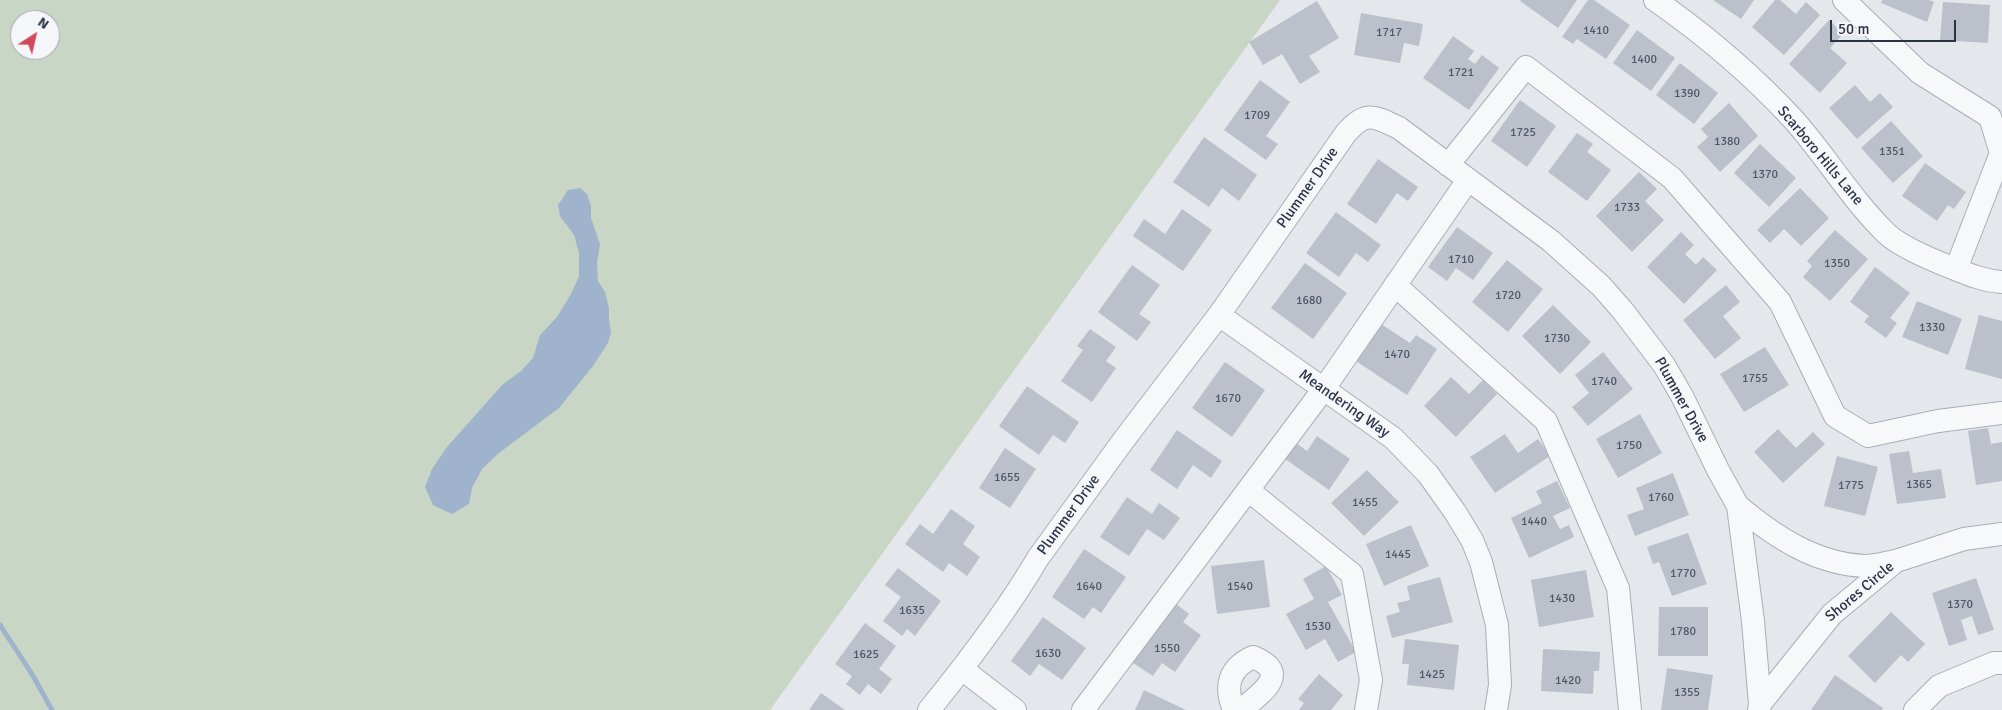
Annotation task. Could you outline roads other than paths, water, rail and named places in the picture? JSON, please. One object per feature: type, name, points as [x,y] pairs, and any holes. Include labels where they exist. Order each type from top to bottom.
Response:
[{"type":"street","name":"Scarboro Hills Lane","points":[[1654,0],[1684,20],[1746,73],[1793,120],[1854,197],[1889,235],[1934,262],[1989,282],[2002,282]]},
{"type":"street","points":[[1844,0],[1920,73],[1996,110],[2001,153],[1956,269]]},
{"type":"street","points":[[1448,165],[1526,67],[1672,178],[1780,302],[1835,416],[1868,436],[1938,421],[2002,413]]},
{"type":"street","name":"Plummer Drive","points":[[929,710],[962,669],[1028,576],[1038,558],[1123,441],[1219,315],[1311,182],[1356,122],[1364,117],[1375,117],[1399,128],[1551,241],[1601,286],[1664,364],[1738,506],[1753,621],[1759,707]]},
{"type":"street","points":[[1082,710],[1323,390],[1468,180]]},
{"type":"street","points":[[1396,286],[1546,421],[1618,588],[1630,710]]},
{"type":"street","name":"Meandering Way","points":[[1219,315],[1393,438],[1428,474],[1455,512],[1472,540],[1481,562],[1497,625],[1500,685],[1496,710]]},
{"type":"street","points":[[1248,490],[1352,574],[1371,680],[1366,710]]},
{"type":"street","name":"Plummer Drive","points":[[1738,506],[1760,524],[1791,544],[1814,554],[1865,566],[1896,561]]},
{"type":"street","name":"Shores Circle","points":[[1759,707],[1832,614],[1896,561],[1964,539],[2002,534]]},
{"type":"street","points":[[1234,710],[1229,685],[1231,677],[1241,662],[1253,657],[1266,662],[1273,675],[1270,684],[1241,710]]},
{"type":"street","points":[[1915,710],[1939,686],[1994,663],[2002,662]]},
{"type":"street","points":[[962,669],[1016,710]]},
{"type":"water","points":[[580,188],[587,194],[591,206],[591,218],[600,244],[597,263],[598,281],[605,292],[609,308],[611,332],[608,343],[593,366],[559,408],[499,453],[482,469],[472,488],[469,504],[452,514],[433,505],[425,487],[432,469],[447,447],[503,384],[521,371],[533,358],[540,335],[557,317],[571,294],[579,276],[579,253],[574,235],[560,216],[558,205],[568,190]]},
{"type":"waterway","points":[[0,625],[32,674],[52,710]]}]
